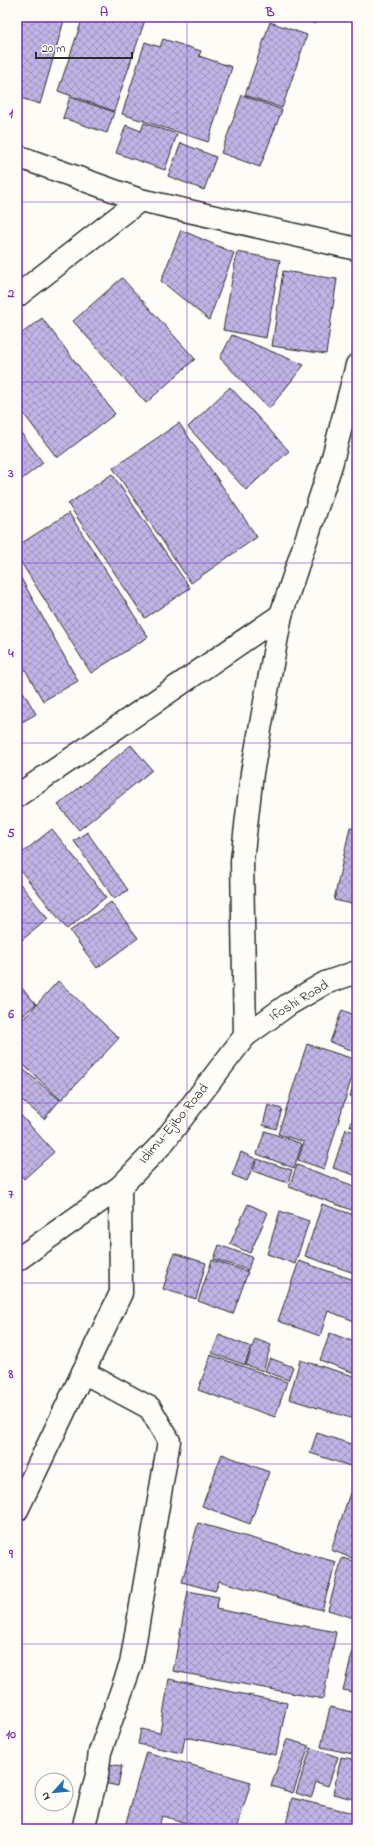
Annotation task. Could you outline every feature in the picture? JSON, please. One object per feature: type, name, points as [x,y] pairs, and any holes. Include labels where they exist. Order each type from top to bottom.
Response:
[{"type":"street","points":[[17,156],[140,200],[357,249]]},
{"type":"street","points":[[17,296],[140,200]]},
{"type":"street","points":[[245,1036],[242,861],[252,773],[281,615],[331,465],[357,366]]},
{"type":"street","points":[[17,796],[281,615]]},
{"type":"street","name":"Ifoshi Road","points":[[245,1036],[289,1004],[325,983],[357,972]]},
{"type":"street","name":"Idimu-Ejibo Road","points":[[17,1260],[120,1187],[162,1144],[245,1036]]},
{"type":"street","points":[[17,1510],[121,1293],[120,1187]]},
{"type":"street","points":[[82,1829],[97,1775],[100,1752],[131,1664],[169,1441],[150,1408],[83,1372]]},
{"type":"building","points":[[17,17],[65,17],[40,104],[17,97]]},
{"type":"building","points":[[83,17],[146,17],[114,111],[58,91]]},
{"type":"building","points":[[299,17],[318,17],[315,24]]},
{"type":"building","points":[[270,22],[307,35],[282,108],[245,95]]},
{"type":"building","points":[[163,39],[201,51],[199,56],[232,67],[208,142],[122,114],[145,42],[160,47]]},
{"type":"building","points":[[242,95],[282,110],[260,167],[221,153]]},
{"type":"building","points":[[70,97],[114,112],[107,133],[63,118]]},
{"type":"building","points":[[144,123],[177,134],[165,170],[116,153],[126,125],[141,131]]},
{"type":"building","points":[[181,143],[216,157],[204,190],[168,176]]},
{"type":"building","points":[[181,230],[234,253],[209,320],[161,281]]},
{"type":"building","points":[[237,252],[280,260],[266,338],[223,330]]},
{"type":"building","points":[[283,271],[337,279],[326,354],[272,346]]},
{"type":"building","points":[[122,278],[195,359],[146,403],[73,321]]},
{"type":"building","points":[[42,318],[115,414],[57,458],[17,405],[17,337]]},
{"type":"building","points":[[232,335],[304,365],[269,409],[220,358]]},
{"type":"building","points":[[230,387],[289,451],[246,490],[188,427]]},
{"type":"building","points":[[179,423],[257,537],[191,583],[113,468]]},
{"type":"building","points":[[17,427],[43,463],[17,483]]},
{"type":"building","points":[[112,474],[190,588],[145,618],[68,504]]},
{"type":"building","points":[[69,513],[148,637],[91,673],[17,556],[17,546]]},
{"type":"building","points":[[17,571],[78,681],[43,701],[17,655]]},
{"type":"building","points":[[17,681],[36,714],[17,725]]},
{"type":"building","points":[[131,745],[152,770],[79,830],[58,805]]},
{"type":"building","points":[[350,827],[357,829],[357,905],[334,900]]},
{"type":"building","points":[[52,829],[106,897],[67,929],[17,866],[17,857]]},
{"type":"building","points":[[87,832],[128,890],[114,899],[74,841]]},
{"type":"building","points":[[17,880],[48,919],[17,944]]},
{"type":"building","points":[[111,902],[138,938],[97,968],[70,931]]},
{"type":"building","points":[[58,981],[119,1038],[61,1100],[17,1059],[17,1026]]},
{"type":"building","points":[[21,987],[36,1004],[17,1020],[17,991]]},
{"type":"building","points":[[342,1010],[357,1016],[356,1052],[330,1042]]},
{"type":"building","points":[[307,1044],[357,1060],[324,1169],[298,1160],[304,1142],[278,1134]]},
{"type":"building","points":[[17,1064],[60,1100],[44,1119],[17,1096]]},
{"type":"building","points":[[357,1075],[357,1098],[350,1096]]},
{"type":"building","points":[[268,1105],[282,1109],[276,1129],[263,1125]]},
{"type":"building","points":[[357,1107],[357,1128],[350,1126]]},
{"type":"building","points":[[17,1111],[54,1152],[24,1179],[17,1171]]},
{"type":"building","points":[[346,1129],[357,1133],[357,1176],[333,1168]]},
{"type":"building","points":[[265,1131],[302,1144],[294,1168],[257,1154]]},
{"type":"building","points":[[241,1152],[256,1159],[247,1181],[232,1175]]},
{"type":"building","points":[[257,1159],[292,1170],[288,1183],[253,1171]]},
{"type":"building","points":[[297,1165],[357,1187],[357,1212],[289,1187]]},
{"type":"building","points":[[248,1204],[268,1213],[250,1253],[230,1244]]},
{"type":"building","points":[[322,1204],[357,1216],[357,1274],[305,1256]]},
{"type":"building","points":[[280,1211],[309,1221],[295,1264],[267,1254]]},
{"type":"building","points":[[219,1245],[252,1257],[248,1270],[214,1259]]},
{"type":"building","points":[[174,1253],[206,1263],[196,1299],[163,1289]]},
{"type":"building","points":[[212,1260],[248,1272],[233,1314],[198,1301]]},
{"type":"building","points":[[299,1261],[357,1281],[357,1322],[328,1311],[320,1336],[278,1321]]},
{"type":"building","points":[[330,1333],[357,1343],[357,1374],[320,1360]]},
{"type":"building","points":[[219,1335],[251,1347],[245,1365],[212,1353]]},
{"type":"building","points":[[255,1339],[271,1345],[263,1371],[246,1365]]},
{"type":"building","points":[[211,1355],[287,1382],[275,1417],[198,1390]]},
{"type":"building","points":[[270,1358],[293,1367],[288,1380],[265,1371]]},
{"type":"building","points":[[300,1360],[357,1377],[357,1420],[289,1399]]},
{"type":"building","points":[[317,1433],[357,1446],[357,1455],[353,1467],[310,1453]]},
{"type":"building","points":[[222,1454],[269,1472],[250,1524],[202,1506]]},
{"type":"building","points":[[357,1475],[357,1560],[331,1550]]},
{"type":"building","points":[[198,1523],[336,1562],[322,1610],[219,1581],[215,1591],[182,1582]]},
{"type":"building","points":[[342,1558],[357,1562],[357,1606],[354,1618],[328,1610]]},
{"type":"building","points":[[188,1591],[219,1597],[216,1609],[336,1632],[323,1699],[173,1671]]},
{"type":"building","points":[[357,1635],[357,1693],[343,1690]]},
{"type":"building","points":[[169,1679],[287,1703],[276,1755],[185,1737],[182,1753],[138,1744],[141,1729],[160,1733]]},
{"type":"building","points":[[330,1707],[357,1713],[357,1755],[321,1747]]},
{"type":"building","points":[[287,1739],[309,1746],[293,1793],[271,1786]]},
{"type":"building","points":[[311,1748],[338,1757],[328,1786],[316,1782],[311,1798],[296,1793]]},
{"type":"building","points":[[146,1752],[251,1782],[237,1829],[208,1829],[162,1816],[158,1829],[136,1829],[125,1826]]},
{"type":"building","points":[[341,1757],[357,1760],[357,1800],[333,1794]]},
{"type":"building","points":[[108,1764],[122,1766],[118,1786],[104,1783]]},
{"type":"building","points":[[292,1798],[357,1814],[357,1829],[285,1829]]}]
